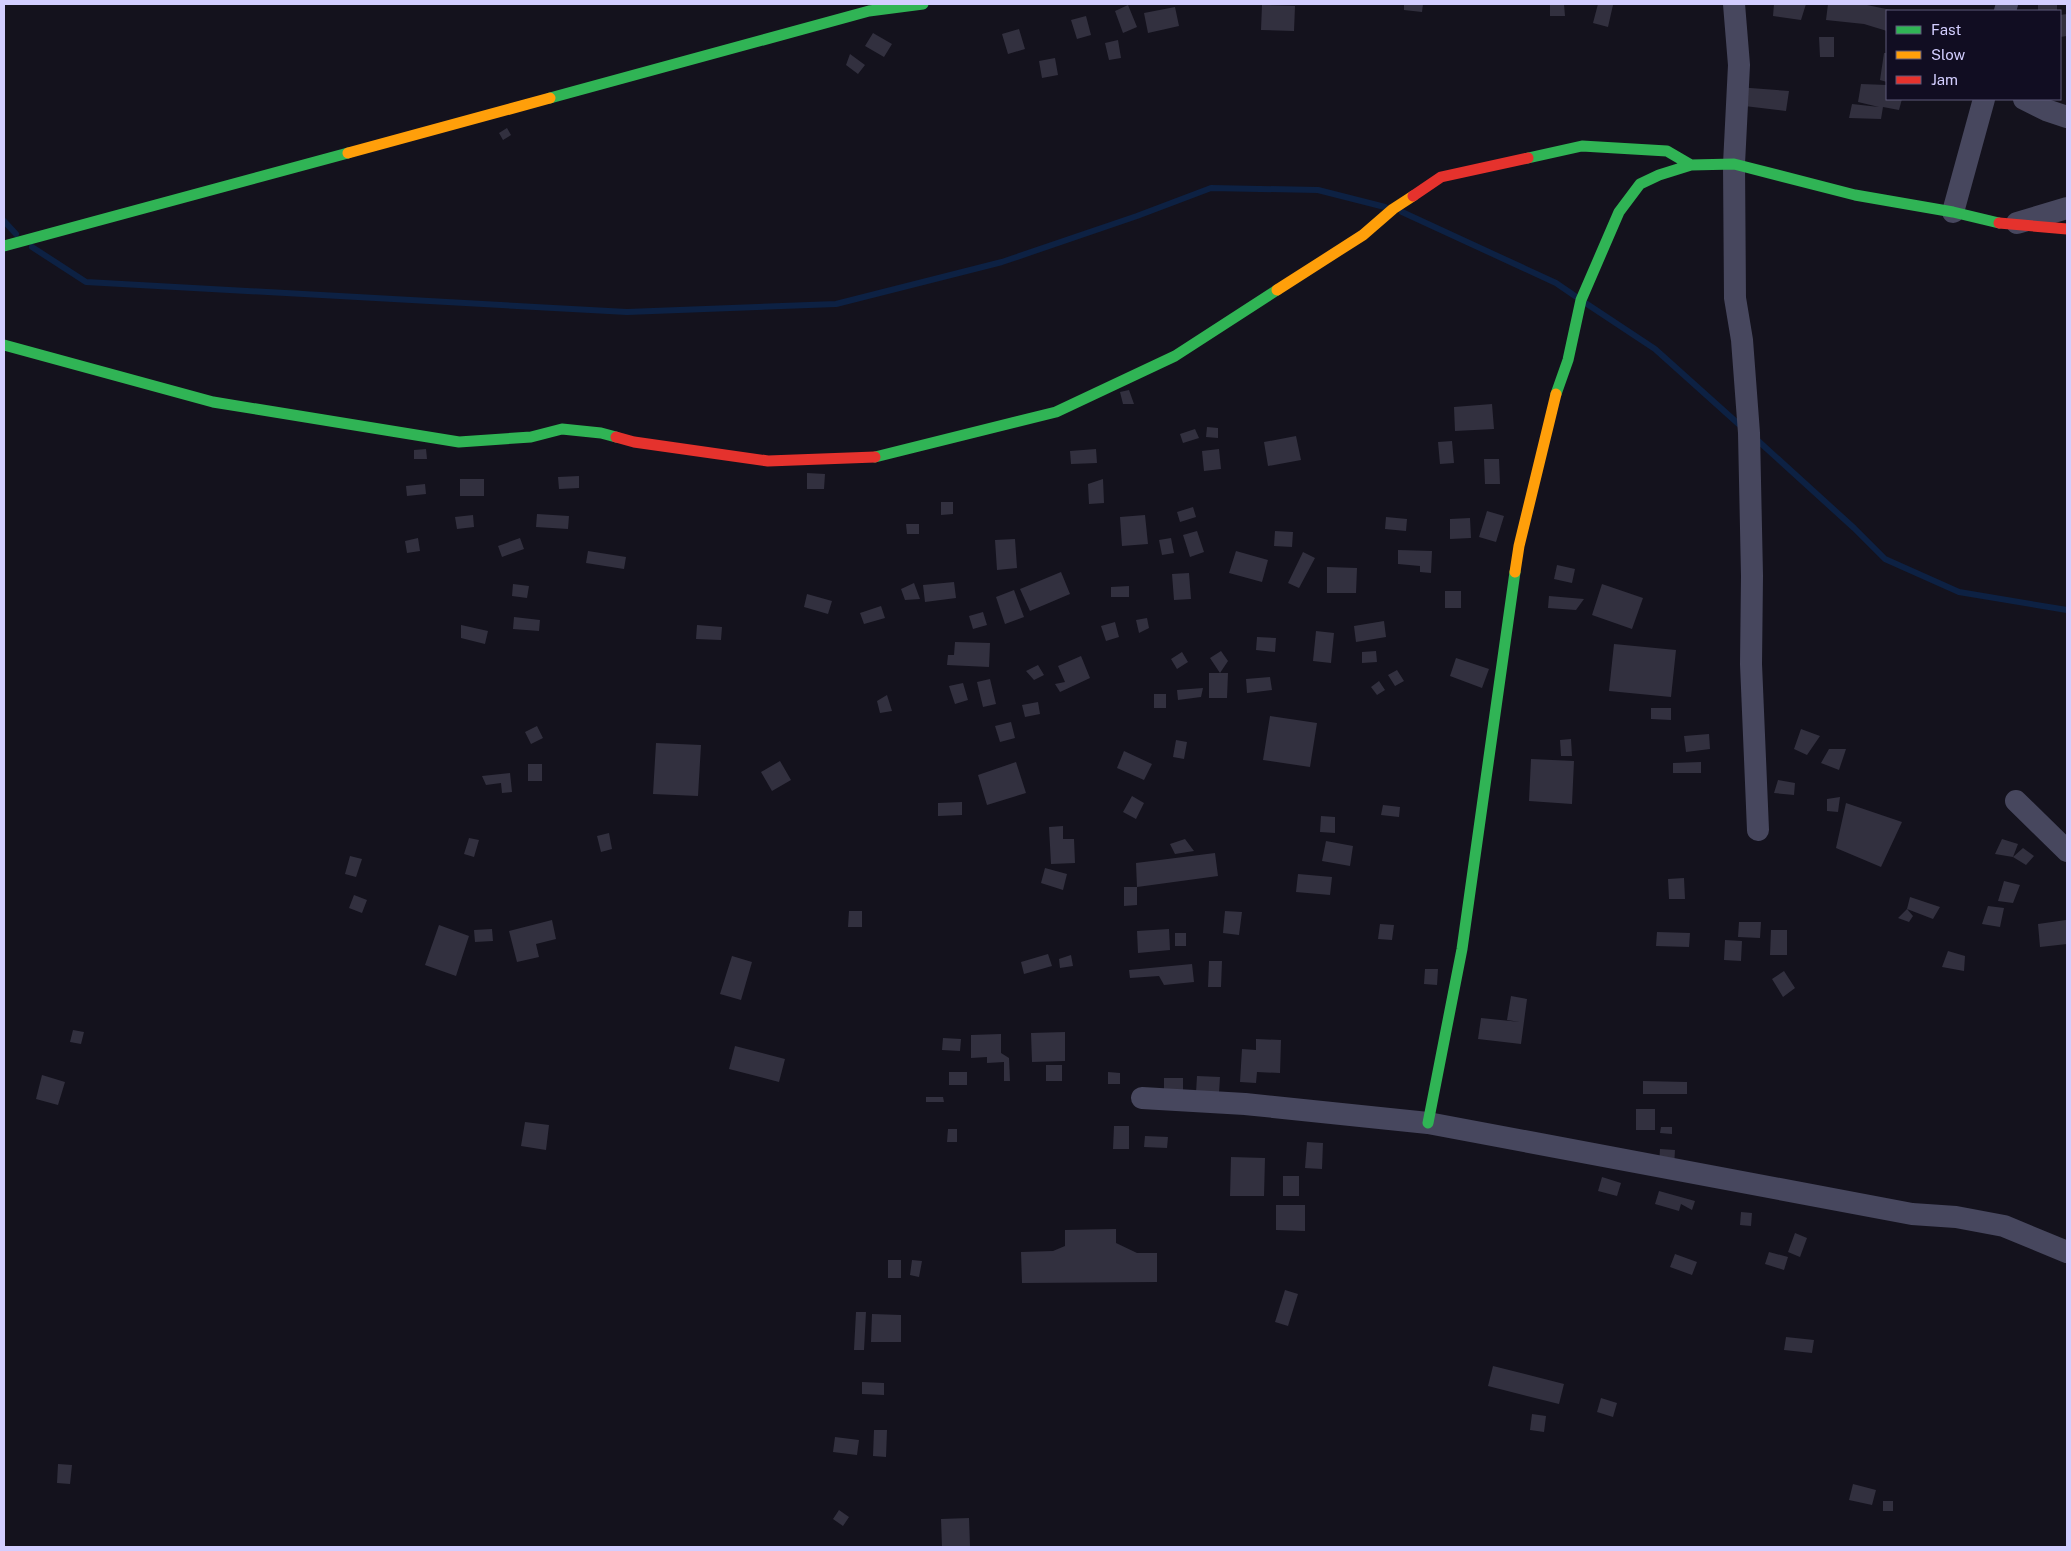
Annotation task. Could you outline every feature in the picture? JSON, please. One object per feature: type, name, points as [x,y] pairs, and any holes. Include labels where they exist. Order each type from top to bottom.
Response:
[{"type":"street","points":[[4,246],[869,10],[923,4]]},
{"type":"street","points":[[1734,4],[1739,65],[1734,164],[1735,298],[1742,340],[1748,433],[1752,576],[1752,664],[1758,830]]},
{"type":"street","points":[[1953,212],[1984,100]]},
{"type":"street","points":[[2026,100],[2046,110],[2067,117]]},
{"type":"street","points":[[4,345],[213,402],[459,442],[530,437],[562,429],[601,433],[634,442],[768,461],[871,458],[1056,412],[1175,356],[1363,235],[1393,209],[1441,177],[1582,146],[1667,151],[1691,165]]},
{"type":"street","points":[[1428,1122],[1462,949],[1518,546],[1554,400],[1568,360],[1581,300],[1618,212],[1640,184],[1691,165],[1734,164],[1855,195],[1953,212],[2009,225],[2067,229]]},
{"type":"street","points":[[2009,225],[2067,208]]},
{"type":"street","points":[[2016,802],[2067,851]]},
{"type":"street","points":[[1142,1098],[1245,1104],[1428,1122],[1912,1214],[1956,1217],[2004,1226],[2067,1252]]},
{"type":"building","points":[[1404,4],[1423,4],[1422,12],[1404,10]]},
{"type":"building","points":[[1550,4],[1564,4],[1565,16],[1550,16]]},
{"type":"building","points":[[1598,4],[1613,5],[1608,27],[1593,23]]},
{"type":"building","points":[[1774,4],[1806,4],[1801,20],[1773,16]]},
{"type":"building","points":[[1828,4],[1867,5],[1891,10],[1886,10],[1886,31],[1864,24],[1826,20]]},
{"type":"building","points":[[2038,4],[2057,4],[2057,10],[2038,10]]},
{"type":"building","points":[[1128,5],[1137,27],[1123,33],[1115,11]]},
{"type":"building","points":[[1262,5],[1295,6],[1294,31],[1261,30]]},
{"type":"building","points":[[1175,7],[1179,26],[1148,33],[1144,13]]},
{"type":"building","points":[[2067,14],[2067,36],[2061,37],[2061,15]]},
{"type":"building","points":[[1086,16],[1091,35],[1077,39],[1071,20]]},
{"type":"building","points":[[1019,29],[1025,49],[1008,54],[1002,34]]},
{"type":"building","points":[[873,33],[892,44],[884,57],[865,46]]},
{"type":"building","points":[[1819,37],[1834,37],[1834,57],[1820,57]]},
{"type":"building","points":[[1118,40],[1121,58],[1109,60],[1105,43]]},
{"type":"building","points":[[1884,53],[1886,53],[1886,82],[1880,80]]},
{"type":"building","points":[[850,54],[865,65],[858,74],[846,65]]},
{"type":"building","points":[[1055,58],[1058,75],[1042,78],[1039,61]]},
{"type":"building","points":[[1861,84],[1886,85],[1886,100],[1902,100],[1899,110],[1883,107],[1881,119],[1849,118],[1852,104],[1879,107],[1858,102]]},
{"type":"building","points":[[1737,87],[1789,91],[1786,111],[1736,105]]},
{"type":"building","points":[[507,128],[511,135],[503,140],[499,133]]},
{"type":"building","points":[[1129,390],[1134,404],[1123,404],[1120,392]]},
{"type":"building","points":[[1492,404],[1494,429],[1455,431],[1454,407]]},
{"type":"building","points":[[1207,427],[1218,428],[1218,438],[1206,437]]},
{"type":"building","points":[[1195,429],[1199,438],[1183,443],[1180,434]]},
{"type":"building","points":[[1296,436],[1301,460],[1268,466],[1264,442]]},
{"type":"building","points":[[1452,441],[1454,463],[1440,464],[1438,442]]},
{"type":"building","points":[[426,449],[427,459],[414,459],[414,450]]},
{"type":"building","points":[[1096,449],[1097,463],[1071,464],[1070,451]]},
{"type":"building","points":[[1219,449],[1221,469],[1204,471],[1202,451]]},
{"type":"building","points":[[1484,459],[1499,459],[1500,484],[1485,484]]},
{"type":"building","points":[[807,473],[825,474],[824,489],[807,489]]},
{"type":"building","points":[[579,476],[579,488],[559,489],[558,477]]},
{"type":"building","points":[[460,479],[484,479],[484,496],[460,496]]},
{"type":"building","points":[[1103,479],[1104,503],[1089,504],[1088,484]]},
{"type":"building","points":[[425,484],[426,494],[407,496],[406,486]]},
{"type":"building","points":[[941,502],[953,502],[953,514],[941,515]]},
{"type":"building","points":[[1193,507],[1196,517],[1180,522],[1177,512]]},
{"type":"building","points":[[1487,511],[1504,516],[1496,542],[1479,537]]},
{"type":"building","points":[[537,514],[569,516],[568,529],[536,527]]},
{"type":"building","points":[[473,515],[474,527],[457,529],[455,517]]},
{"type":"building","points":[[1145,515],[1148,544],[1122,546],[1120,517]]},
{"type":"building","points":[[1386,517],[1407,519],[1406,531],[1385,529]]},
{"type":"building","points":[[1470,518],[1471,538],[1450,539],[1450,519]]},
{"type":"building","points":[[906,524],[919,524],[919,534],[907,534]]},
{"type":"building","points":[[1197,531],[1204,552],[1190,557],[1183,535]]},
{"type":"building","points":[[1275,531],[1293,532],[1292,547],[1274,546]]},
{"type":"building","points":[[418,538],[420,551],[407,553],[405,541]]},
{"type":"building","points":[[520,538],[524,549],[502,557],[498,546]]},
{"type":"building","points":[[1171,538],[1174,553],[1162,555],[1159,540]]},
{"type":"building","points":[[1015,539],[1017,568],[997,570],[995,540]]},
{"type":"building","points":[[1398,550],[1432,551],[1431,573],[1420,572],[1420,566],[1398,564]]},
{"type":"building","points":[[588,551],[626,557],[624,569],[586,563]]},
{"type":"building","points":[[1236,551],[1268,560],[1262,582],[1229,573]]},
{"type":"building","points":[[1303,552],[1315,558],[1299,588],[1288,583]]},
{"type":"building","points":[[1557,565],[1575,569],[1572,583],[1554,579]]},
{"type":"building","points":[[1327,567],[1357,568],[1356,593],[1327,593]]},
{"type":"building","points":[[1061,572],[1070,594],[1030,611],[1020,589]]},
{"type":"building","points":[[1189,573],[1191,599],[1174,600],[1172,574]]},
{"type":"building","points":[[954,582],[956,598],[925,602],[923,585]]},
{"type":"building","points":[[914,583],[920,599],[905,600],[901,589]]},
{"type":"building","points":[[513,584],[529,586],[527,598],[512,596]]},
{"type":"building","points":[[1602,584],[1643,598],[1632,629],[1592,615]]},
{"type":"building","points":[[1129,586],[1129,597],[1111,597],[1111,587]]},
{"type":"building","points":[[1014,590],[1024,617],[1005,624],[996,597]]},
{"type":"building","points":[[1445,591],[1461,591],[1461,608],[1445,608]]},
{"type":"building","points":[[807,594],[832,601],[828,614],[804,607]]},
{"type":"building","points":[[1549,596],[1584,599],[1576,610],[1548,608]]},
{"type":"building","points":[[881,606],[885,618],[864,624],[860,613]]},
{"type":"building","points":[[983,612],[987,625],[973,629],[969,616]]},
{"type":"building","points":[[514,617],[540,620],[539,631],[513,629]]},
{"type":"building","points":[[1147,618],[1149,628],[1139,633],[1136,620]]},
{"type":"building","points":[[1384,621],[1386,637],[1356,642],[1354,626]]},
{"type":"building","points":[[1115,622],[1119,637],[1106,641],[1101,626]]},
{"type":"building","points":[[461,625],[488,631],[485,644],[461,638]]},
{"type":"building","points":[[697,625],[722,627],[721,640],[696,639]]},
{"type":"building","points":[[1316,631],[1334,633],[1331,663],[1313,661]]},
{"type":"building","points":[[1257,637],[1276,638],[1275,652],[1256,650]]},
{"type":"building","points":[[955,642],[990,643],[989,667],[947,665],[948,655],[954,655]]},
{"type":"building","points":[[1614,644],[1676,650],[1671,697],[1609,691]]},
{"type":"building","points":[[1221,651],[1228,661],[1220,673],[1210,658]]},
{"type":"building","points":[[1376,651],[1377,662],[1362,663],[1362,652]]},
{"type":"building","points":[[1182,652],[1188,662],[1177,669],[1171,659]]},
{"type":"building","points":[[1081,656],[1090,678],[1060,692],[1055,684],[1065,682],[1058,666]]},
{"type":"building","points":[[1456,658],[1489,669],[1482,688],[1450,676]]},
{"type":"building","points":[[1038,665],[1044,675],[1034,680],[1026,671]]},
{"type":"building","points":[[1397,670],[1404,681],[1395,686],[1388,675]]},
{"type":"building","points":[[1209,673],[1228,673],[1227,698],[1209,698]]},
{"type":"building","points":[[1270,677],[1272,690],[1247,693],[1246,679]]},
{"type":"building","points":[[990,679],[996,704],[983,707],[977,682]]},
{"type":"building","points":[[1379,681],[1385,690],[1377,695],[1371,687]]},
{"type":"building","points":[[963,683],[968,700],[955,704],[949,686]]},
{"type":"building","points":[[1203,688],[1201,697],[1178,700],[1177,690]]},
{"type":"building","points":[[1154,694],[1166,694],[1166,708],[1154,708]]},
{"type":"building","points":[[887,695],[892,711],[880,713],[877,701]]},
{"type":"building","points":[[1038,702],[1040,714],[1025,717],[1022,705]]},
{"type":"building","points":[[1651,708],[1671,708],[1671,720],[1651,719]]},
{"type":"building","points":[[1270,716],[1317,723],[1310,767],[1263,760]]},
{"type":"building","points":[[1011,722],[1015,738],[1000,742],[995,726]]},
{"type":"building","points":[[537,726],[543,738],[531,744],[525,732]]},
{"type":"building","points":[[1801,729],[1820,736],[1807,755],[1794,749]]},
{"type":"building","points":[[1709,734],[1710,749],[1686,752],[1684,736]]},
{"type":"building","points":[[1571,739],[1572,756],[1561,756],[1560,740]]},
{"type":"building","points":[[1176,740],[1187,742],[1184,759],[1173,757]]},
{"type":"building","points":[[656,743],[701,745],[698,796],[653,794]]},
{"type":"building","points":[[1829,749],[1846,749],[1839,770],[1821,763]]},
{"type":"building","points":[[1124,751],[1152,764],[1144,780],[1117,768]]},
{"type":"building","points":[[1531,759],[1574,761],[1572,804],[1529,801]]},
{"type":"building","points":[[780,761],[791,780],[772,791],[761,772]]},
{"type":"building","points":[[1016,762],[1026,793],[987,805],[978,775]]},
{"type":"building","points":[[1701,762],[1701,773],[1673,773],[1673,763]]},
{"type":"building","points":[[528,764],[542,764],[542,781],[528,781]]},
{"type":"building","points":[[510,773],[512,792],[502,793],[501,783],[486,785],[482,776]]},
{"type":"building","points":[[1778,780],[1795,783],[1794,795],[1774,793]]},
{"type":"building","points":[[1132,796],[1144,803],[1136,819],[1123,812]]},
{"type":"building","points":[[1840,797],[1838,812],[1827,811],[1827,799]]},
{"type":"building","points":[[962,802],[962,815],[938,816],[938,803]]},
{"type":"building","points":[[1846,803],[1902,822],[1881,867],[1836,848]]},
{"type":"building","points":[[1383,805],[1400,807],[1399,817],[1381,815]]},
{"type":"building","points":[[1321,816],[1335,817],[1335,833],[1320,832]]},
{"type":"building","points":[[1063,826],[1063,839],[1074,839],[1075,863],[1051,864],[1049,827]]},
{"type":"building","points":[[609,833],[612,849],[601,852],[597,836]]},
{"type":"building","points":[[469,838],[479,840],[474,857],[464,854]]},
{"type":"building","points":[[1185,839],[1194,851],[1175,854],[1170,844]]},
{"type":"building","points":[[2002,839],[2018,844],[2013,857],[1995,854]]},
{"type":"building","points":[[1326,841],[1353,846],[1350,866],[1322,861]]},
{"type":"building","points":[[2023,848],[2034,856],[2026,865],[2013,857]]},
{"type":"building","points":[[1215,853],[1218,876],[1137,887],[1136,863]]},
{"type":"building","points":[[350,856],[362,859],[356,877],[345,874]]},
{"type":"building","points":[[1045,868],[1067,874],[1063,890],[1041,883]]},
{"type":"building","points":[[1298,874],[1332,877],[1330,895],[1296,892]]},
{"type":"building","points":[[1684,878],[1685,899],[1669,899],[1668,879]]},
{"type":"building","points":[[2004,881],[2020,885],[2013,903],[1998,901]]},
{"type":"building","points":[[1124,887],[1137,887],[1137,905],[1124,906]]},
{"type":"building","points":[[354,895],[367,900],[362,913],[349,908]]},
{"type":"building","points":[[1910,897],[1940,907],[1933,919],[1907,909]]},
{"type":"building","points":[[1988,906],[2004,908],[2000,927],[1982,924]]},
{"type":"building","points":[[1907,909],[1913,916],[1909,922],[1898,918]]},
{"type":"building","points":[[849,911],[862,911],[862,927],[848,927]]},
{"type":"building","points":[[1225,911],[1242,912],[1239,935],[1223,933]]},
{"type":"building","points":[[552,920],[556,939],[536,944],[539,957],[517,962],[509,931]]},
{"type":"building","points":[[2066,920],[2067,944],[2040,947],[2038,924]]},
{"type":"building","points":[[1739,922],[1761,922],[1760,938],[1738,937]]},
{"type":"building","points":[[1380,924],[1394,925],[1392,940],[1378,939]]},
{"type":"building","points":[[439,925],[469,936],[456,976],[425,965]]},
{"type":"building","points":[[492,929],[493,941],[475,942],[474,930]]},
{"type":"building","points":[[1169,929],[1170,950],[1138,953],[1137,931]]},
{"type":"building","points":[[1771,930],[1787,930],[1787,955],[1770,955]]},
{"type":"building","points":[[1657,932],[1690,933],[1689,947],[1656,946]]},
{"type":"building","points":[[1175,933],[1186,933],[1186,946],[1175,946]]},
{"type":"building","points":[[1725,940],[1742,941],[1741,961],[1724,960]]},
{"type":"building","points":[[1948,951],[1965,956],[1964,971],[1942,967]]},
{"type":"building","points":[[1048,954],[1052,966],[1024,974],[1021,962]]},
{"type":"building","points":[[1071,955],[1073,966],[1060,968],[1059,959]]},
{"type":"building","points":[[732,956],[752,962],[741,1000],[720,994]]},
{"type":"building","points":[[1209,961],[1222,961],[1221,987],[1208,987]]},
{"type":"building","points":[[1192,964],[1194,982],[1164,985],[1159,976],[1130,978],[1129,970]]},
{"type":"building","points":[[1425,969],[1438,969],[1437,985],[1424,984]]},
{"type":"building","points":[[1784,971],[1795,988],[1783,997],[1772,979]]},
{"type":"building","points":[[1511,996],[1527,999],[1521,1044],[1478,1039],[1481,1018],[1520,1022],[1507,1020]]},
{"type":"building","points":[[73,1030],[84,1032],[81,1044],[70,1042]]},
{"type":"building","points":[[1065,1032],[1065,1061],[1032,1062],[1031,1033]]},
{"type":"building","points":[[1001,1034],[1001,1053],[1009,1058],[1010,1081],[1004,1081],[1004,1062],[987,1063],[987,1057],[971,1058],[971,1035]]},
{"type":"building","points":[[943,1038],[961,1039],[960,1051],[942,1050]]},
{"type":"building","points":[[1256,1039],[1281,1040],[1280,1073],[1257,1072],[1256,1083],[1240,1082],[1242,1049],[1256,1050]]},
{"type":"building","points":[[735,1046],[785,1059],[779,1082],[729,1069]]},
{"type":"building","points":[[1046,1065],[1062,1065],[1062,1081],[1046,1081]]},
{"type":"building","points":[[949,1072],[967,1072],[967,1085],[949,1085]]},
{"type":"building","points":[[1108,1072],[1120,1073],[1120,1084],[1108,1084]]},
{"type":"building","points":[[42,1075],[65,1082],[58,1105],[36,1099]]},
{"type":"building","points":[[1197,1076],[1220,1077],[1219,1093],[1196,1093]]},
{"type":"building","points":[[1164,1078],[1183,1078],[1183,1091],[1164,1091]]},
{"type":"building","points":[[1643,1081],[1687,1082],[1687,1094],[1643,1094]]},
{"type":"building","points":[[926,1097],[943,1097],[944,1102],[926,1102]]},
{"type":"building","points":[[1636,1109],[1655,1109],[1655,1130],[1636,1130]]},
{"type":"building","points":[[525,1122],[549,1125],[546,1150],[521,1146]]},
{"type":"building","points":[[1114,1126],[1129,1126],[1129,1149],[1113,1149]]},
{"type":"building","points":[[1661,1127],[1672,1127],[1672,1134],[1660,1133]]},
{"type":"building","points":[[948,1129],[957,1129],[957,1142],[947,1142]]},
{"type":"building","points":[[1145,1136],[1168,1137],[1167,1148],[1144,1147]]},
{"type":"building","points":[[1307,1142],[1323,1143],[1322,1169],[1305,1168]]},
{"type":"building","points":[[1660,1149],[1675,1150],[1674,1167],[1659,1166]]},
{"type":"building","points":[[1231,1157],[1265,1158],[1264,1196],[1230,1196]]},
{"type":"building","points":[[1283,1176],[1299,1176],[1299,1196],[1283,1196]]},
{"type":"building","points":[[1602,1177],[1621,1183],[1617,1196],[1598,1191]]},
{"type":"building","points":[[1659,1191],[1695,1201],[1692,1210],[1681,1204],[1679,1211],[1655,1204]]},
{"type":"building","points":[[1276,1205],[1305,1205],[1305,1231],[1276,1230]]},
{"type":"building","points":[[1741,1212],[1752,1213],[1751,1226],[1740,1225]]},
{"type":"building","points":[[1116,1229],[1116,1243],[1137,1253],[1157,1253],[1157,1282],[1022,1283],[1021,1252],[1053,1251],[1065,1246],[1065,1230]]},
{"type":"building","points":[[1795,1233],[1807,1238],[1800,1257],[1788,1252]]},
{"type":"building","points":[[1769,1252],[1788,1257],[1784,1270],[1765,1264]]},
{"type":"building","points":[[1675,1254],[1697,1262],[1692,1275],[1670,1267]]},
{"type":"building","points":[[888,1260],[901,1260],[901,1278],[888,1278]]},
{"type":"building","points":[[912,1260],[922,1261],[919,1277],[910,1275]]},
{"type":"building","points":[[1285,1290],[1298,1294],[1288,1326],[1275,1322]]},
{"type":"building","points":[[856,1312],[866,1312],[864,1350],[854,1350]]},
{"type":"building","points":[[872,1314],[901,1315],[901,1342],[871,1342]]},
{"type":"building","points":[[1786,1337],[1814,1340],[1812,1353],[1784,1350]]},
{"type":"building","points":[[1493,1366],[1564,1384],[1559,1404],[1488,1386]]},
{"type":"building","points":[[862,1382],[884,1383],[884,1395],[862,1394]]},
{"type":"building","points":[[1601,1398],[1617,1403],[1613,1417],[1597,1412]]},
{"type":"building","points":[[1532,1414],[1546,1416],[1544,1432],[1530,1430]]},
{"type":"building","points":[[874,1430],[887,1430],[886,1457],[873,1456]]},
{"type":"building","points":[[835,1437],[859,1440],[857,1455],[833,1452]]},
{"type":"building","points":[[58,1464],[72,1465],[70,1484],[57,1483]]},
{"type":"building","points":[[1853,1484],[1876,1490],[1872,1505],[1849,1500]]},
{"type":"building","points":[[1883,1501],[1893,1501],[1893,1511],[1883,1511]]},
{"type":"building","points":[[839,1510],[849,1517],[843,1526],[833,1519]]},
{"type":"building","points":[[969,1518],[970,1546],[942,1547],[941,1519]]},
{"type":"waterway","points":[[32,247],[86,282],[627,312],[836,304],[1002,262],[1137,216],[1211,188],[1318,190],[1385,207]]},
{"type":"waterway","points":[[1402,212],[1556,283],[1575,296]]},
{"type":"waterway","points":[[4,221],[16,234]]},
{"type":"waterway","points":[[1587,304],[1655,349],[1743,428]]},
{"type":"waterway","points":[[1755,438],[1854,528],[1885,559],[1959,592],[2067,610]]},
{"type":"traffic: fast","points":[[550,98],[869,11],[923,4]]},
{"type":"traffic: fast","points":[[1528,158],[1582,146],[1667,151],[1691,165]]},
{"type":"traffic: fast","points":[[4,246],[348,153]]},
{"type":"traffic: fast","points":[[1556,394],[1568,360],[1581,300],[1619,212],[1640,184],[1659,175],[1691,165],[1734,164],[1855,195],[1953,212],[1999,223]]},
{"type":"traffic: fast","points":[[875,457],[1056,412],[1175,356],[1277,290]]},
{"type":"traffic: fast","points":[[4,345],[213,402],[459,442],[531,437],[562,429],[601,433],[616,437]]},
{"type":"traffic: fast","points":[[1428,1123],[1462,949],[1515,572]]},
{"type":"traffic: slow","points":[[348,153],[550,98]]},
{"type":"traffic: slow","points":[[1277,290],[1363,235],[1393,209],[1413,196]]},
{"type":"traffic: slow","points":[[1515,572],[1519,546],[1556,394]]},
{"type":"traffic: jam","points":[[1413,196],[1441,177],[1528,158]]},
{"type":"traffic: jam","points":[[1999,223],[2067,229]]},
{"type":"traffic: jam","points":[[616,437],[634,442],[768,461],[875,457]]}]
